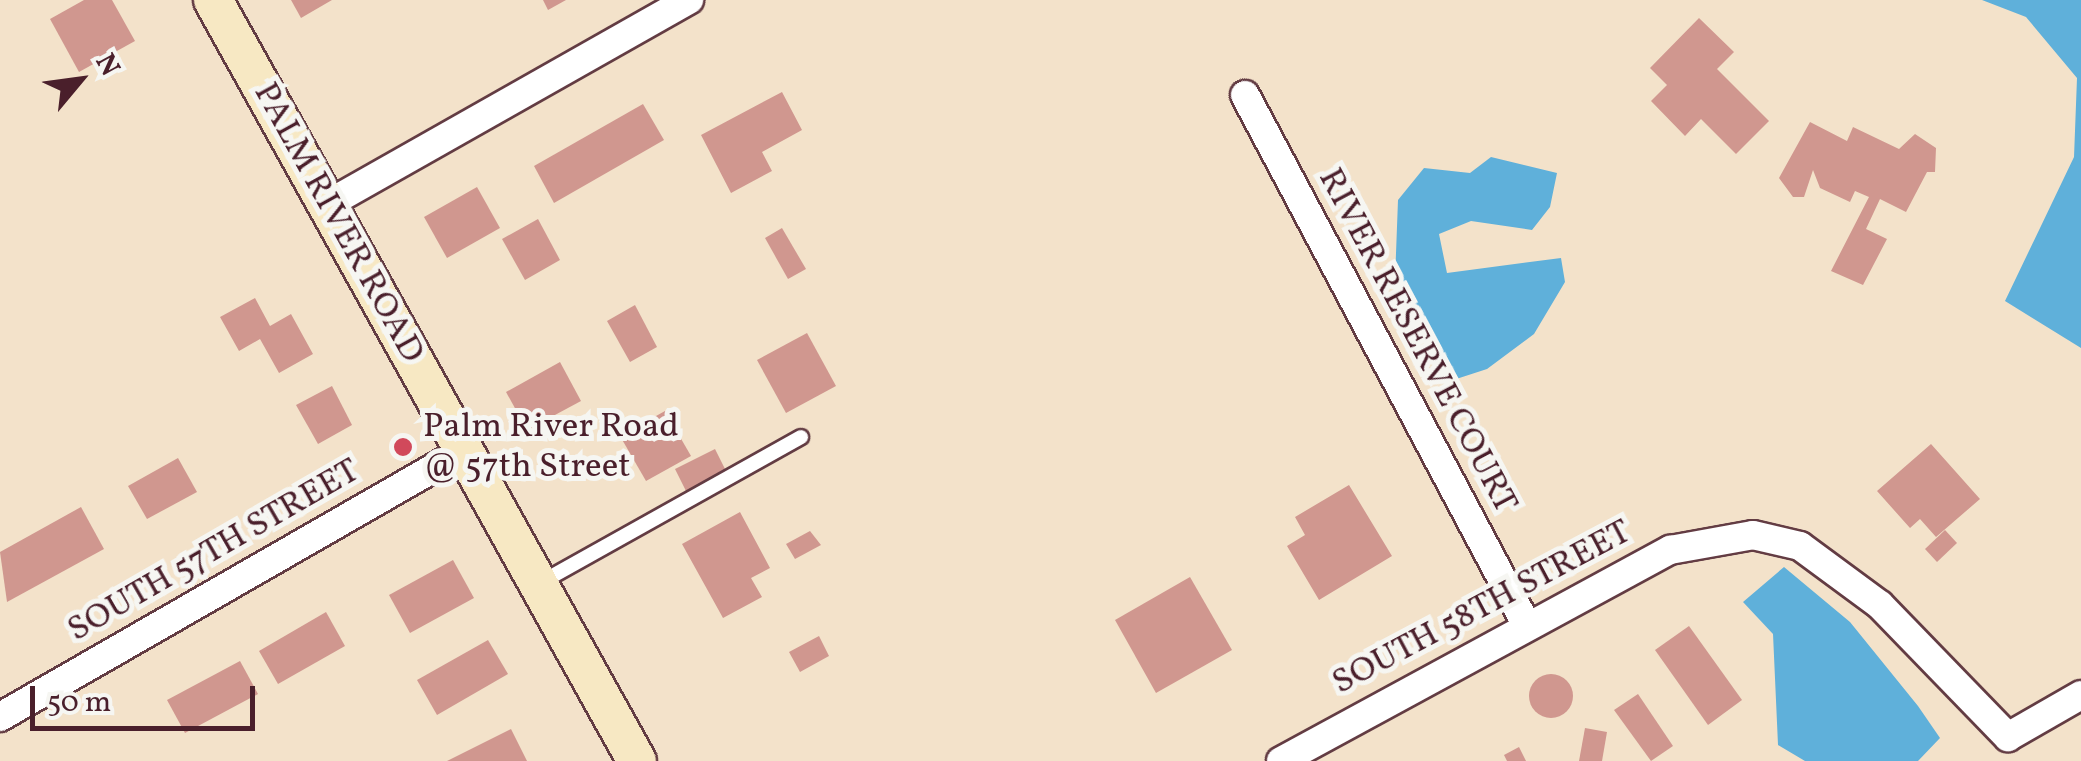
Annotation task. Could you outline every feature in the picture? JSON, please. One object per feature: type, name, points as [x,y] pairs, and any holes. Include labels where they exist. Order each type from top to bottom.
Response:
[{"type":"street","name":"PALM RIVER ROAD","points":[[212,0],[637,761]]},
{"type":"street","points":[[328,204],[689,0]]},
{"type":"street","name":"RIVER RESERVE COURT","points":[[1245,94],[1526,622]]},
{"type":"street","name":"SOUTH 57TH STREET","points":[[0,717],[465,450]]},
{"type":"street","name":"SOUTH 58TH STREET","points":[[1281,761],[1526,622],[1670,550],[1753,535],[1800,546],[1880,605],[2010,749]]},
{"type":"street","points":[[2010,749],[2081,694]]},
{"type":"lane","points":[[539,584],[801,437]]},
{"type":"water","points":[[1982,0],[2081,0],[2081,348],[2005,301],[2074,157],[2077,78],[2026,17]]},
{"type":"water","points":[[1491,157],[1557,173],[1550,207],[1532,230],[1471,221],[1439,234],[1447,273],[1561,258],[1565,282],[1534,334],[1487,369],[1447,382],[1425,320],[1410,315],[1395,280],[1398,200],[1424,168],[1470,173]]},
{"type":"water","points":[[1784,567],[1850,622],[1918,706],[1940,738],[1918,761],[1805,761],[1778,745],[1773,634],[1743,602]]},
{"type":"building","points":[[84,0],[112,0],[135,41],[79,72],[50,19]]},
{"type":"building","points":[[291,0],[332,0],[301,18]]},
{"type":"building","points":[[543,0],[566,0],[548,10]]},
{"type":"building","points":[[1699,18],[1734,52],[1717,69],[1769,121],[1736,154],[1701,119],[1685,136],[1651,101],[1667,85],[1650,68]]},
{"type":"building","points":[[782,92],[802,130],[762,152],[772,171],[731,193],[701,135]]},
{"type":"building","points":[[643,104],[664,140],[554,203],[534,166]]},
{"type":"building","points":[[1810,122],[1847,141],[1853,127],[1899,149],[1915,134],[1936,148],[1935,172],[1927,172],[1906,212],[1880,199],[1866,229],[1887,239],[1863,285],[1831,271],[1869,197],[1855,191],[1850,202],[1820,188],[1813,170],[1804,197],[1793,197],[1779,178]]},
{"type":"building","points":[[477,187],[500,228],[447,258],[424,217]]},
{"type":"building","points":[[538,219],[560,260],[525,280],[502,239]]},
{"type":"building","points":[[782,228],[806,269],[788,279],[765,238]]},
{"type":"building","points":[[255,298],[270,326],[291,314],[313,354],[279,373],[260,339],[239,351],[220,317]]},
{"type":"building","points":[[635,305],[657,347],[630,362],[607,321]]},
{"type":"building","points":[[807,333],[836,386],[786,413],[757,360]]},
{"type":"building","points":[[560,362],[581,401],[527,430],[506,392]]},
{"type":"building","points":[[332,386],[352,425],[318,444],[296,405]]},
{"type":"building","points":[[665,411],[691,456],[646,481],[620,436]]},
{"type":"building","points":[[1931,444],[1980,499],[1936,537],[1920,519],[1910,528],[1877,491]]},
{"type":"building","points":[[715,449],[727,473],[687,493],[675,469]]},
{"type":"building","points":[[178,458],[197,492],[147,519],[128,486]]},
{"type":"building","points":[[1349,485],[1392,556],[1319,600],[1287,546],[1305,535],[1295,517]]},
{"type":"building","points":[[81,507],[104,549],[7,602],[0,552]]},
{"type":"building","points":[[740,512],[770,568],[751,578],[762,597],[723,618],[682,544]]},
{"type":"building","points":[[1945,530],[1957,543],[1937,562],[1925,549]]},
{"type":"building","points":[[810,531],[821,545],[795,559],[786,544]]},
{"type":"building","points":[[453,560],[474,598],[410,633],[389,595]]},
{"type":"building","points":[[1190,577],[1232,650],[1156,693],[1115,620]]},
{"type":"building","points":[[326,612],[345,646],[278,684],[259,651]]},
{"type":"building","points":[[1689,626],[1742,700],[1708,725],[1655,650]]},
{"type":"building","points":[[819,636],[829,656],[800,672],[789,652]]},
{"type":"building","points":[[488,640],[508,674],[437,715],[417,680]]},
{"type":"building","points":[[240,661],[258,694],[185,733],[167,700]]},
{"type":"building","points":[[1551,674],[1567,680],[1573,696],[1567,712],[1551,718],[1535,712],[1529,696],[1535,680]]},
{"type":"building","points":[[1638,694],[1673,746],[1651,761],[1614,710]]},
{"type":"building","points":[[1585,728],[1607,732],[1602,761],[1579,761]]},
{"type":"building","points":[[511,729],[527,761],[447,761]]},
{"type":"building","points":[[1519,747],[1526,761],[1507,761],[1504,755]]},
{"type":"place","name":"Palm River Road @ 57th Street","points":[[403,447]]}]
